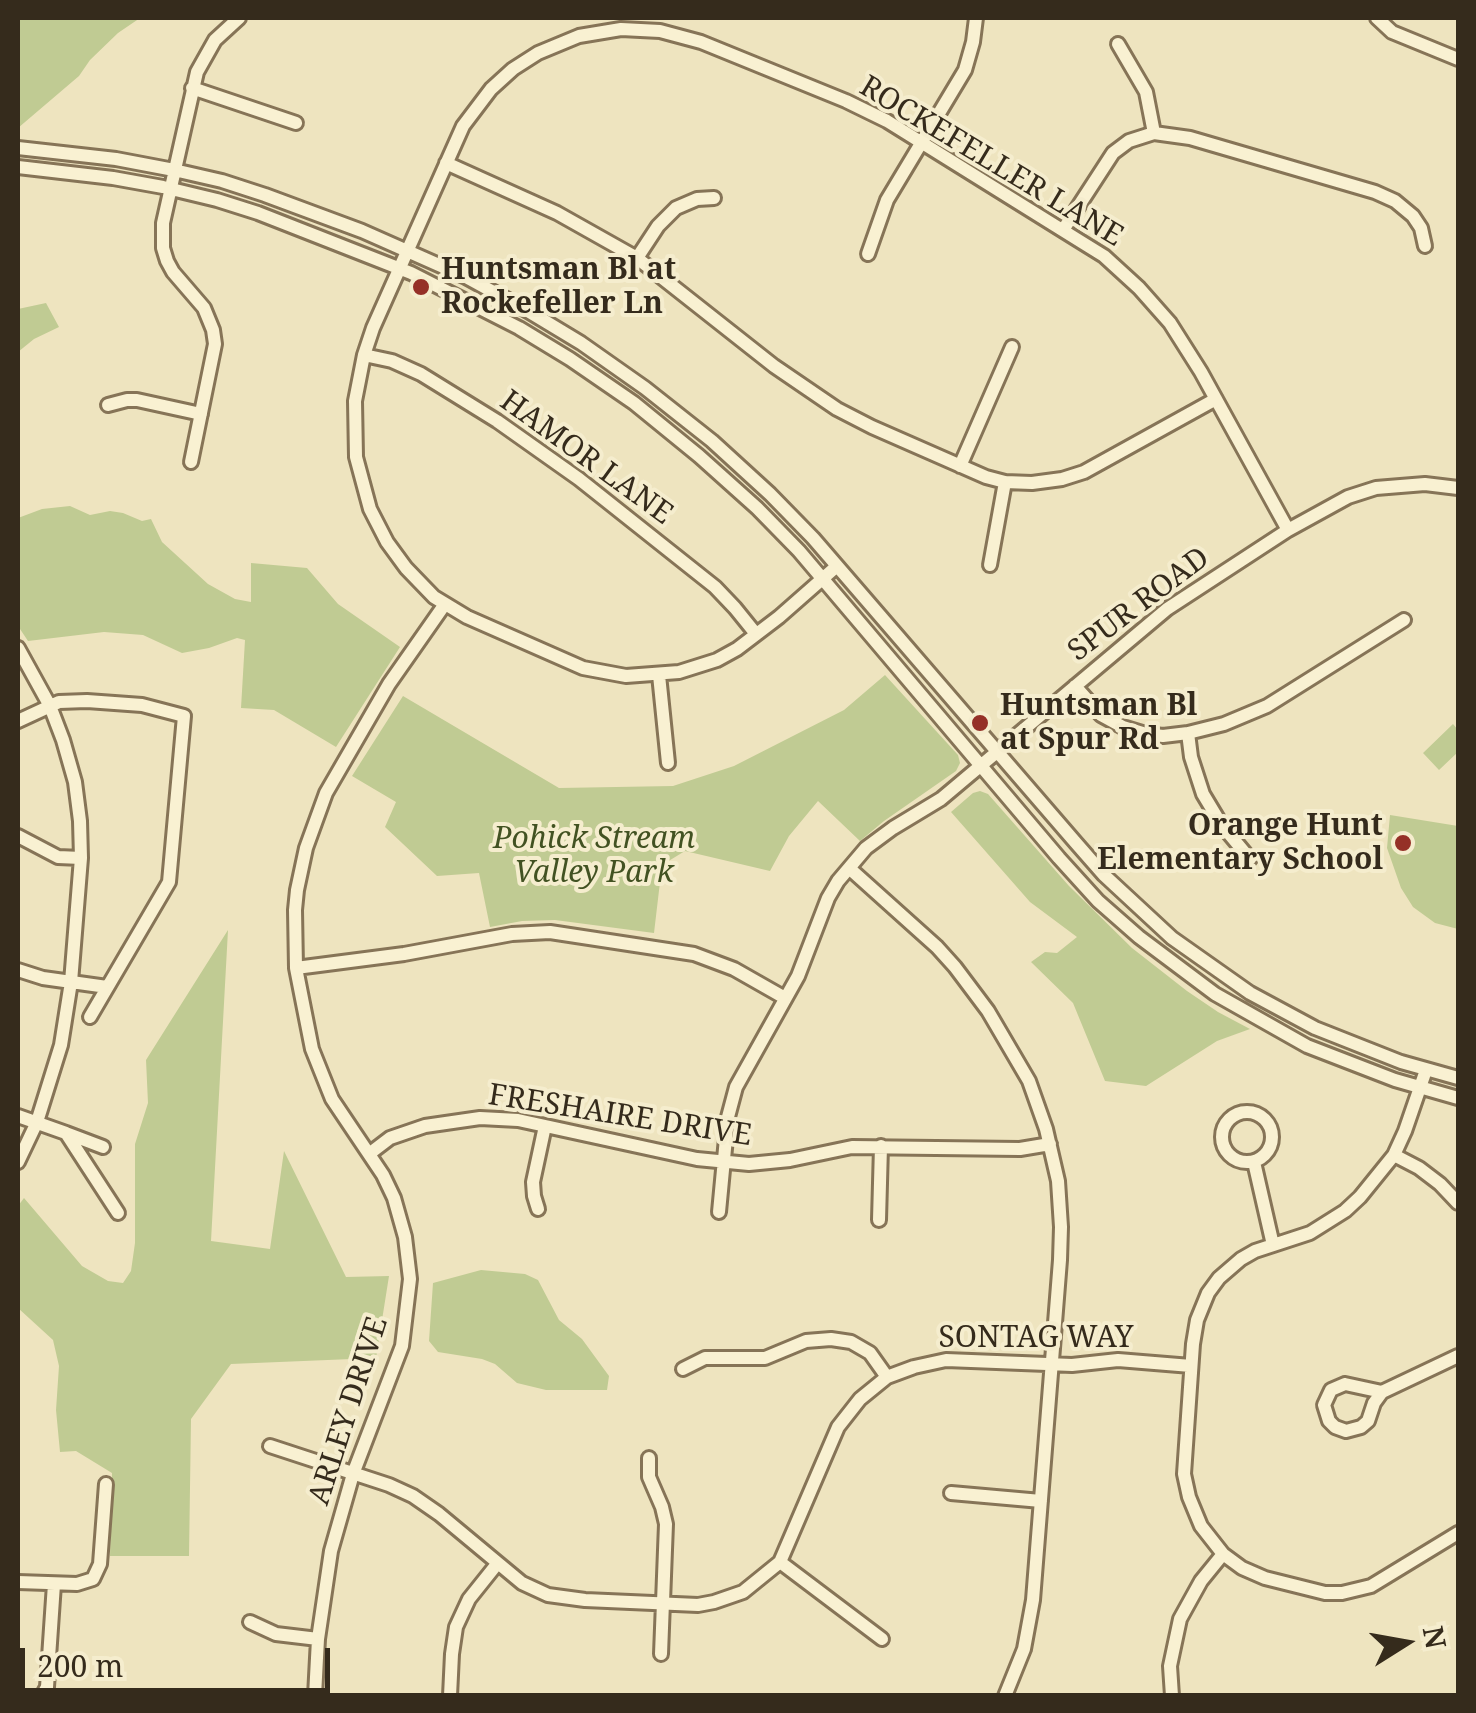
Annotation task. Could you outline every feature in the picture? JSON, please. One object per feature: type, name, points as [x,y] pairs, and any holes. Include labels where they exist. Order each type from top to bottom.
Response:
[{"type":"street","points":[[191,462],[215,344],[204,308],[173,272],[163,248],[162,223],[192,88],[204,56],[239,18]]},
{"type":"street","points":[[868,254],[887,200],[965,70],[976,18]]},
{"type":"street","points":[[1377,18],[1392,32],[1458,60]]},
{"type":"street","name":"ROCKEFELLER LANE","points":[[838,566],[738,648],[705,664],[659,675],[626,676],[583,668],[444,604],[406,568],[378,526],[364,493],[354,422],[358,379],[372,328],[472,112],[490,89],[538,53],[565,40],[621,29],[660,31],[701,42],[846,101],[922,142],[1104,256],[1155,304],[1186,346],[1288,530]]},
{"type":"street","points":[[1118,44],[1146,92],[1154,133]]},
{"type":"street","points":[[192,88],[296,123]]},
{"type":"street","points":[[1063,230],[1113,153],[1129,141],[1154,133],[1190,138],[1390,198],[1413,216],[1425,246]]},
{"type":"street","points":[[18,148],[116,159],[265,194],[466,277],[581,343],[712,441],[770,494],[838,566],[1104,874],[1194,956],[1250,993],[1315,1028],[1369,1051],[1458,1078]]},
{"type":"street","points":[[446,163],[557,212],[637,258],[816,396],[872,426],[1005,482],[1043,482],[1084,472],[1216,399]]},
{"type":"street","points":[[18,167],[113,178],[217,200],[258,213],[457,294],[570,360],[634,404],[757,508],[824,578],[1098,901],[1169,961],[1228,1002],[1292,1038],[1348,1064],[1458,1098]]},
{"type":"street","points":[[637,258],[658,226],[676,208],[697,199],[714,198]]},
{"type":"street","points":[[960,466],[1012,347]]},
{"type":"street","name":"HAMOR LANE","points":[[364,355],[392,361],[422,374],[580,479],[714,587],[756,634]]},
{"type":"street","points":[[108,405],[137,400],[201,414]]},
{"type":"street","points":[[990,565],[1005,482]]},
{"type":"street","name":"SPUR ROAD","points":[[719,1212],[728,1117],[736,1087],[786,998],[828,898],[875,840],[941,799],[1167,609],[1321,510],[1376,488],[1426,484],[1458,488]]},
{"type":"street","name":"ARLEY DRIVE","points":[[315,1696],[318,1639],[331,1552],[352,1474],[398,1362],[410,1295],[400,1219],[383,1175],[332,1099],[308,1031],[296,968],[297,890],[319,808],[339,768],[444,604]]},
{"type":"street","points":[[1075,686],[1101,715],[1122,727],[1146,734],[1188,734],[1268,706],[1404,620]]},
{"type":"street","points":[[18,648],[36,677],[63,740],[80,821],[81,858],[72,982],[61,1045],[36,1122],[18,1162]]},
{"type":"street","points":[[659,675],[668,762]]},
{"type":"street","points":[[18,721],[60,702],[87,701],[142,704],[184,716],[170,882],[90,1017]]},
{"type":"street","points":[[1188,734],[1204,794],[1221,824],[1250,859]]},
{"type":"street","points":[[18,836],[58,857],[81,858]]},
{"type":"street","points":[[849,868],[918,929],[972,988],[1017,1056],[1042,1116],[1058,1181],[1061,1227],[1030,1626],[1005,1696]]},
{"type":"street","points":[[296,968],[512,934],[550,932],[694,954],[734,969],[786,998]]},
{"type":"street","points":[[18,970],[42,978],[107,987]]},
{"type":"street","points":[[1426,1070],[1406,1131],[1379,1177],[1345,1211],[1310,1233],[1255,1252],[1231,1266],[1208,1293],[1197,1320],[1184,1457],[1186,1486],[1201,1526],[1223,1554],[1265,1578],[1325,1593],[1342,1593],[1370,1586],[1458,1534]]},
{"type":"street","points":[[1241,1113],[1262,1116],[1273,1135],[1266,1155],[1254,1162],[1233,1158],[1222,1140],[1224,1126],[1241,1113]]},
{"type":"street","points":[[18,1116],[103,1147]]},
{"type":"street","name":"FRESHAIRE DRIVE","points":[[368,1154],[400,1134],[452,1120],[480,1118],[510,1118],[723,1162],[768,1163],[852,1147],[1020,1148],[1050,1144]]},
{"type":"street","points":[[538,1208],[533,1182],[545,1126]]},
{"type":"street","points":[[66,1133],[118,1214]]},
{"type":"street","points":[[879,1220],[882,1146]]},
{"type":"street","points":[[1394,1156],[1419,1168],[1458,1203]]},
{"type":"street","points":[[1254,1162],[1273,1245]]},
{"type":"street","points":[[683,1368],[705,1358],[765,1358],[806,1341],[831,1338],[850,1342],[870,1353],[887,1378]]},
{"type":"street","points":[[1382,1392],[1352,1384],[1336,1387],[1324,1404],[1326,1415],[1340,1430],[1355,1430],[1368,1421],[1382,1392],[1458,1356]]},
{"type":"street","name":"SONTAG WAY","points":[[270,1446],[413,1496],[522,1583],[555,1596],[698,1605],[730,1598],[754,1586],[780,1562],[838,1427],[860,1399],[887,1378],[946,1360],[1080,1365],[1118,1360],[1192,1366]]},
{"type":"street","points":[[649,1458],[649,1477],[666,1524],[661,1654]]},
{"type":"street","points":[[18,1582],[77,1584],[93,1579],[100,1564],[106,1484]]},
{"type":"street","points":[[951,1493],[1041,1501]]},
{"type":"street","points":[[1172,1696],[1170,1666],[1180,1618],[1201,1580],[1223,1554]]},
{"type":"street","points":[[780,1562],[882,1639]]},
{"type":"street","points":[[450,1696],[456,1627],[470,1599],[498,1564]]},
{"type":"street","points":[[42,1696],[47,1687],[54,1584]]},
{"type":"street","points":[[250,1622],[276,1634],[318,1639]]},
{"type":"green space","points":[[18,18],[140,18],[118,33],[79,76],[18,128]]},
{"type":"green space","points":[[46,303],[59,327],[18,352],[18,309]]},
{"type":"green space","points":[[70,506],[90,515],[110,511],[142,521],[151,519],[162,542],[208,584],[235,599],[251,602],[251,563],[307,568],[338,604],[400,647],[336,747],[274,710],[241,708],[245,640],[237,638],[182,653],[143,635],[104,632],[28,641],[18,626],[18,518],[42,509]]},
{"type":"green space","name":"Pohick Stream Valley Park","points":[[885,675],[958,755],[956,771],[860,841],[818,801],[789,836],[770,871],[685,851],[662,865],[654,933],[555,920],[490,927],[479,873],[437,876],[385,827],[396,802],[352,776],[403,696],[559,788],[673,786],[734,766],[844,710]]},
{"type":"green space","points":[[1453,724],[1458,730],[1458,752],[1439,770],[1423,753]]},
{"type":"green space","points":[[980,791],[988,794],[1069,886],[1132,948],[1187,991],[1250,1029],[1217,1041],[1146,1086],[1105,1081],[1073,1003],[1031,962],[1045,952],[1057,953],[1077,937],[1030,902],[951,812]]},
{"type":"green space","points":[[1390,815],[1458,826],[1458,929],[1435,923],[1413,907],[1401,888],[1387,848]]},
{"type":"green space","points":[[228,930],[211,1241],[270,1249],[284,1151],[346,1277],[389,1276],[376,1358],[231,1364],[191,1419],[189,1556],[110,1556],[112,1473],[76,1451],[60,1452],[56,1410],[59,1366],[53,1340],[18,1308],[18,1206],[24,1198],[82,1266],[108,1281],[123,1283],[131,1271],[135,1243],[135,1144],[148,1103],[146,1060]]},
{"type":"green space","points":[[481,1270],[525,1274],[538,1280],[559,1320],[582,1339],[609,1376],[607,1390],[546,1390],[517,1383],[495,1364],[482,1359],[438,1352],[429,1341],[433,1283]]},
{"type":"place","name":"Huntsman Bl at Rockefeller Ln","points":[[421,287]]},
{"type":"place","name":"Huntsman Bl at Spur Rd","points":[[980,723]]},
{"type":"place","name":"Orange Hunt Elementary School","points":[[1403,843]]}]
